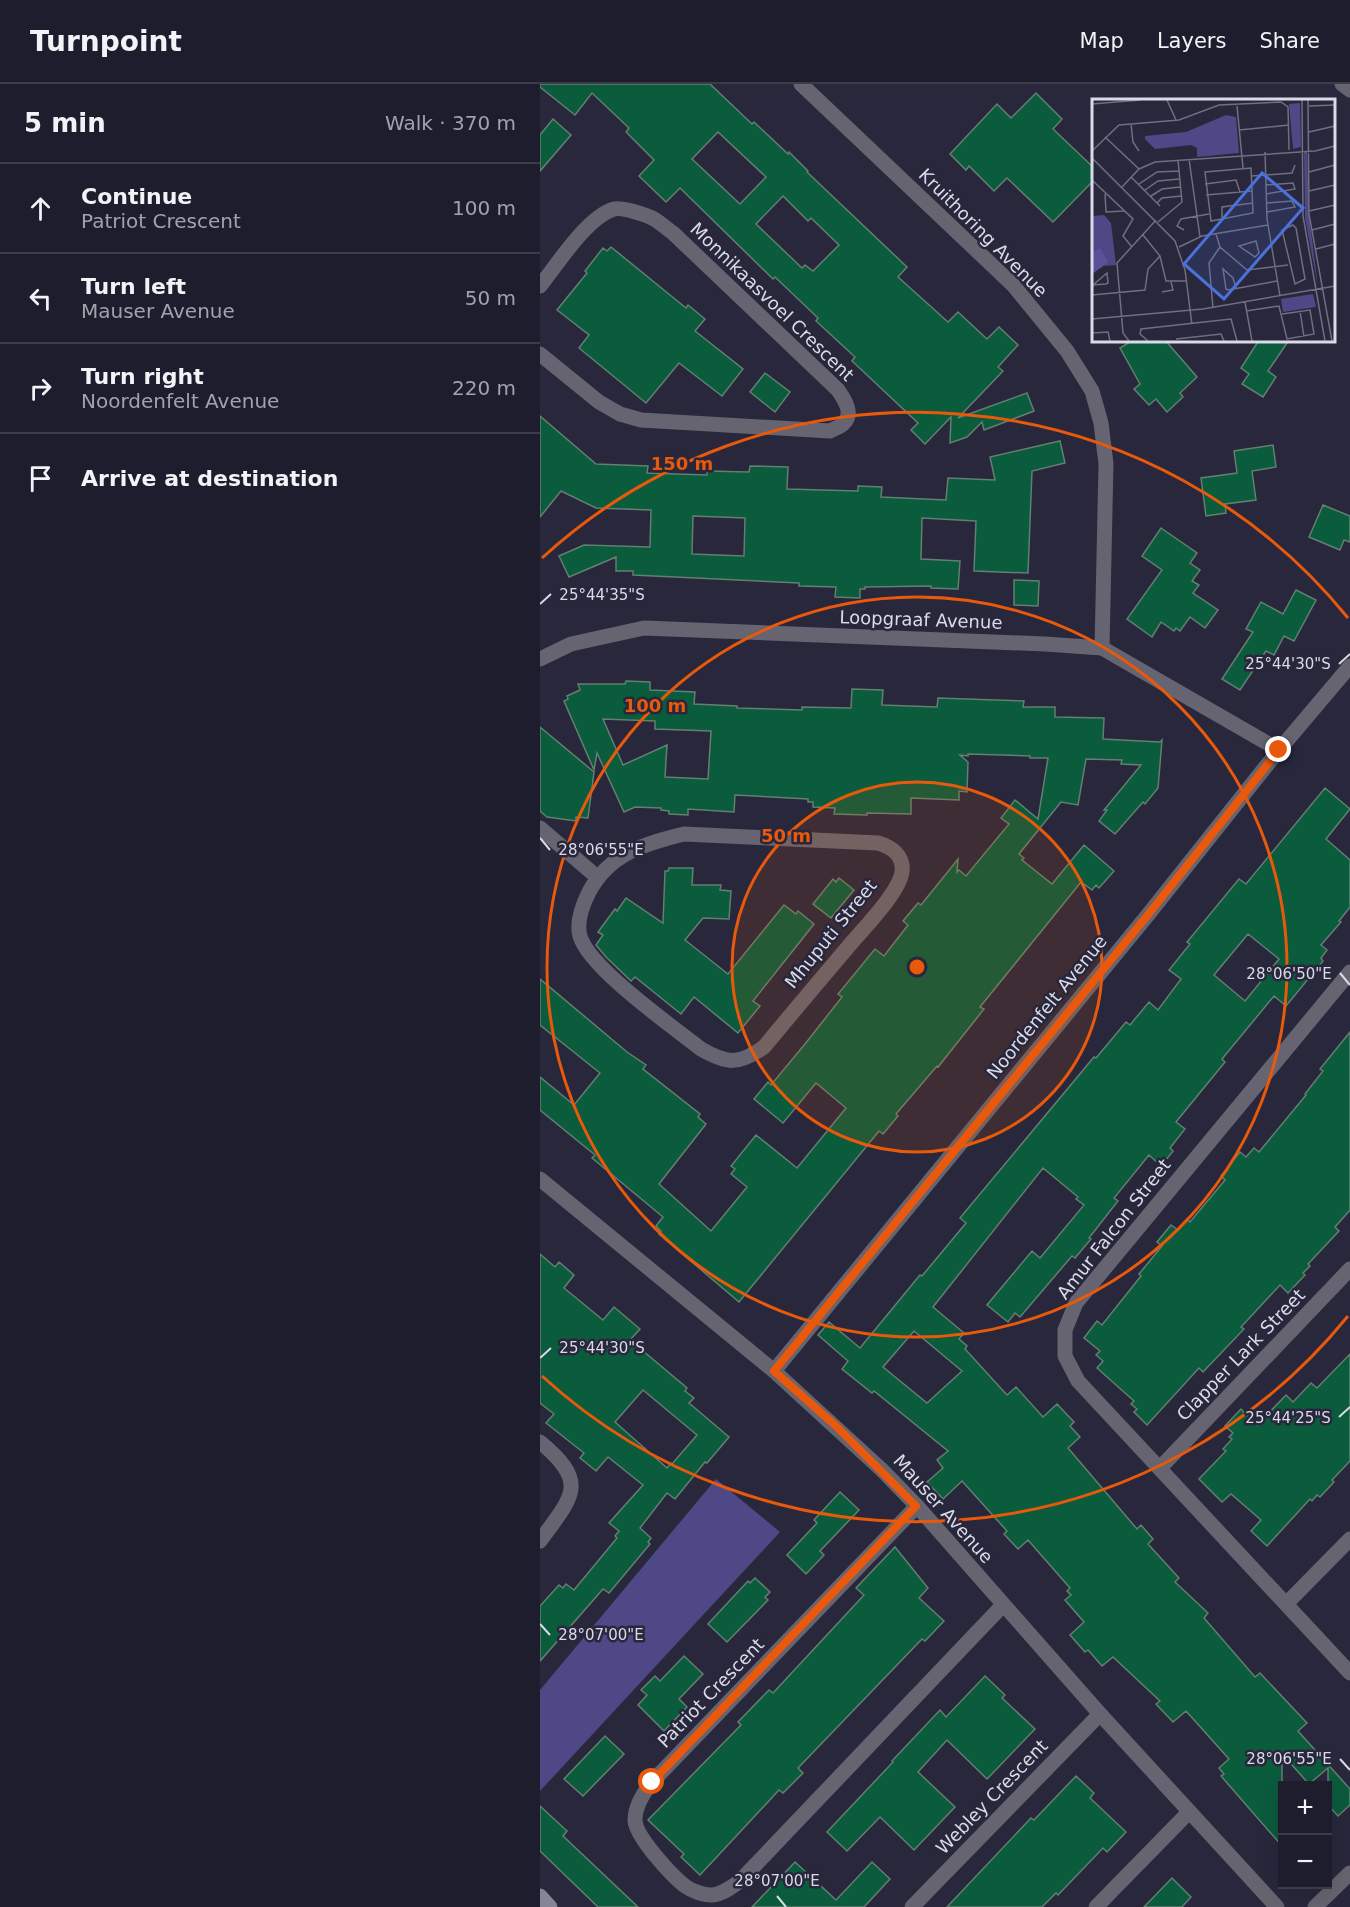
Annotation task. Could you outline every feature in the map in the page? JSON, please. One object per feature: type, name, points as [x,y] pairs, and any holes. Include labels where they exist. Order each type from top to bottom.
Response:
[{"type":"street","name":"Kruithoring Avenue","points":[[801,84],[1014,285],[1067,351],[1092,391],[1101,423],[1106,464],[1102,648]]},
{"type":"street","points":[[1342,84],[1350,90]]},
{"type":"street","name":"Monnikaasvoel Crescent","points":[[540,286],[584,230],[600,217],[615,209],[653,218],[673,233],[838,390],[847,402],[848,414],[844,423],[830,431],[641,420],[620,414],[599,402],[540,354]]},
{"type":"street","name":"Loopgraaf Avenue","points":[[540,659],[571,644],[644,628],[1102,648],[1279,750]]},
{"type":"street","name":"Noordenfelt Avenue","points":[[774,1371],[1132,934],[1279,750],[1350,666]]},
{"type":"street","points":[[540,828],[597,877]]},
{"type":"street","name":"Mhuputi Street","points":[[684,834],[878,843],[890,847],[898,855],[902,865],[901,875],[894,890],[764,1047],[750,1057],[726,1061],[701,1049],[607,973],[586,948],[579,935],[580,918],[586,898],[597,877],[615,859],[649,843],[684,834]]},
{"type":"street","name":"Amur Falcon Street","points":[[1349,974],[1076,1303],[1065,1330],[1065,1356],[1078,1381],[1350,1673]]},
{"type":"street","name":"Mauser Avenue","points":[[540,1179],[774,1371],[836,1426],[916,1506],[1100,1714],[1277,1907]]},
{"type":"street","name":"Clapper Lark Street","points":[[1160,1468],[1350,1269]]},
{"type":"street","points":[[540,1442],[553,1453],[571,1477],[571,1491],[567,1504],[540,1541]]},
{"type":"street","name":"Patriot Crescent","points":[[916,1506],[644,1792],[635,1820],[638,1833],[646,1845],[685,1886],[697,1892],[708,1895],[718,1894],[740,1881],[1003,1605]]},
{"type":"street","points":[[1287,1603],[1350,1539]]},
{"type":"street","name":"Webley Crescent","points":[[912,1907],[1100,1714]]},
{"type":"street","points":[[1096,1907],[1190,1812]]},
{"type":"street","points":[[1315,1907],[1350,1873]]},
{"type":"street","points":[[540,1896],[550,1907]]},
{"type":"shaded area","points":[[716,1479],[780,1532],[540,1791],[540,1690]]},
{"type":"building","points":[[540,84],[710,84],[752,124],[754,122],[788,154],[789,152],[907,267],[898,277],[948,322],[958,312],[987,339],[999,327],[1018,345],[998,367],[1003,371],[958,418],[1027,393],[1034,411],[984,430],[982,422],[967,437],[950,443],[951,417],[925,444],[911,430],[918,423],[852,361],[855,357],[816,321],[818,318],[775,277],[773,279],[680,188],[666,202],[639,176],[654,160],[626,132],[629,128],[592,93],[575,115],[540,87]],"holes":[[[718,132],[766,177],[740,204],[692,159]],[[783,196],[808,221],[811,218],[839,245],[813,271],[805,265],[802,268],[756,224]]]},
{"type":"building","points":[[1036,93],[1062,119],[1053,129],[1092,166],[1092,182],[1053,222],[1007,178],[994,191],[969,166],[966,170],[950,154],[997,104],[1011,118]]},
{"type":"building","points":[[553,119],[571,135],[540,171],[540,135]]},
{"type":"building","points":[[611,247],[686,308],[688,305],[705,319],[695,331],[743,369],[722,396],[679,363],[646,403],[579,348],[589,335],[557,310],[587,273],[585,271],[603,248],[607,251]]},
{"type":"building","points":[[1130,342],[1167,342],[1197,377],[1180,393],[1183,397],[1167,412],[1156,399],[1149,405],[1134,389],[1140,384],[1120,348]]},
{"type":"building","points":[[1258,342],[1288,342],[1268,371],[1276,377],[1263,397],[1242,384],[1249,374],[1241,368]]},
{"type":"building","points":[[765,373],[790,392],[775,412],[750,392]]},
{"type":"building","points":[[540,416],[596,464],[648,466],[647,473],[707,475],[707,471],[749,472],[750,466],[788,467],[787,489],[858,491],[858,486],[882,487],[881,497],[946,500],[948,478],[995,480],[990,457],[1060,441],[1065,463],[1032,471],[1028,573],[974,571],[976,521],[922,518],[921,559],[960,561],[958,589],[931,588],[931,586],[865,587],[865,589],[860,589],[860,598],[835,597],[836,587],[799,586],[799,583],[633,575],[633,571],[616,571],[616,557],[569,577],[559,556],[584,545],[650,547],[651,510],[596,508],[561,491],[540,517]],"holes":[[[693,516],[745,518],[744,556],[692,554]]]},
{"type":"building","points":[[1273,445],[1276,467],[1252,471],[1256,500],[1225,504],[1226,513],[1206,516],[1201,478],[1237,473],[1234,451]]},
{"type":"building","points":[[1323,505],[1350,516],[1350,542],[1344,540],[1340,550],[1309,537]]},
{"type":"building","points":[[1161,528],[1197,553],[1190,563],[1200,570],[1192,581],[1199,585],[1193,593],[1218,610],[1205,628],[1190,617],[1180,631],[1176,628],[1174,631],[1161,622],[1152,637],[1127,619],[1162,570],[1142,556]]},
{"type":"building","points":[[1014,580],[1039,581],[1038,606],[1014,605]]},
{"type":"building","points":[[1296,590],[1316,600],[1294,641],[1284,636],[1274,655],[1266,651],[1240,690],[1222,679],[1253,632],[1246,629],[1261,602],[1283,614]]},
{"type":"building","points":[[626,681],[650,682],[650,690],[695,692],[694,704],[737,706],[737,708],[802,710],[802,707],[851,708],[852,689],[883,690],[882,705],[937,707],[938,698],[1024,701],[1023,707],[1055,707],[1055,717],[1104,718],[1103,739],[1160,742],[1162,740],[1158,788],[1115,834],[1099,821],[1107,810],[1104,810],[1141,765],[1121,764],[1122,760],[1086,759],[1078,805],[1061,802],[1019,854],[1024,858],[1022,860],[1052,884],[1084,845],[1114,871],[1099,888],[1096,885],[1092,890],[1081,882],[980,1007],[984,1009],[938,1067],[896,1114],[898,1116],[883,1134],[879,1131],[739,1302],[659,1234],[661,1231],[656,1226],[663,1217],[592,1158],[595,1155],[540,1110],[540,1077],[574,1105],[600,1073],[540,1025],[540,979],[627,1052],[646,1065],[643,1069],[700,1114],[698,1117],[706,1124],[659,1184],[711,1231],[747,1187],[731,1174],[735,1169],[731,1166],[756,1135],[797,1168],[846,1108],[816,1083],[783,1123],[754,1099],[768,1082],[771,1085],[805,1044],[842,997],[838,994],[875,949],[884,956],[908,925],[903,921],[918,903],[921,905],[958,859],[957,872],[959,870],[966,876],[1009,824],[1001,818],[1015,800],[1038,819],[1048,758],[960,755],[968,762],[967,792],[959,791],[959,800],[911,798],[911,814],[834,814],[835,808],[813,807],[813,802],[808,802],[808,799],[735,795],[734,812],[688,809],[688,815],[669,814],[669,811],[661,810],[661,808],[635,807],[624,812],[597,753],[594,770],[564,701],[568,699],[567,696],[580,690],[578,684],[625,684]],"holes":[[[603,719],[655,721],[655,729],[711,731],[708,779],[665,777],[667,745],[623,765]]]},
{"type":"building","points":[[540,727],[594,772],[588,818],[576,817],[576,821],[547,817],[540,811]]},
{"type":"building","points":[[1325,788],[1350,809],[1326,839],[1350,860],[1350,907],[1339,921],[1341,922],[1321,945],[1327,950],[1321,958],[1323,961],[1286,1006],[1274,996],[1222,1059],[1225,1062],[1176,1122],[1185,1129],[1170,1148],[1173,1151],[1161,1166],[1149,1155],[1114,1198],[1118,1201],[1075,1258],[1072,1256],[1020,1317],[1015,1313],[1008,1322],[987,1305],[1032,1251],[1040,1258],[1084,1205],[1076,1199],[1078,1197],[1043,1168],[933,1307],[964,1333],[959,1339],[967,1346],[965,1349],[1007,1395],[1016,1387],[1043,1417],[1057,1404],[1074,1422],[1070,1426],[1080,1437],[1068,1448],[1137,1529],[1141,1525],[1153,1539],[1148,1544],[1179,1578],[1175,1582],[1208,1613],[1204,1618],[1255,1677],[1260,1673],[1307,1723],[1298,1731],[1350,1789],[1350,1805],[1338,1816],[1332,1809],[1332,1781],[1328,1781],[1328,1768],[1313,1781],[1306,1781],[1282,1754],[1282,1781],[1278,1781],[1278,1841],[1221,1776],[1224,1774],[1219,1768],[1229,1759],[1186,1711],[1173,1722],[1156,1704],[1160,1701],[1113,1657],[1102,1666],[1088,1650],[1085,1652],[1070,1635],[1084,1622],[1065,1600],[1071,1595],[1067,1591],[1070,1588],[1028,1540],[1018,1549],[1004,1534],[1007,1531],[962,1481],[943,1499],[927,1482],[943,1468],[937,1460],[948,1451],[874,1391],[872,1393],[842,1369],[848,1361],[818,1335],[829,1322],[860,1348],[966,1223],[960,1218],[1094,1057],[1096,1058],[1126,1022],[1130,1025],[1149,1002],[1158,1010],[1181,979],[1169,970],[1190,944],[1187,942],[1239,879],[1246,884]],"holes":[[[1248,934],[1279,959],[1245,1001],[1214,975]],[[914,1331],[962,1371],[927,1403],[883,1367]]]},
{"type":"building","points":[[669,868],[693,868],[692,885],[721,885],[720,890],[731,891],[729,919],[703,918],[685,940],[728,974],[784,905],[796,914],[798,911],[814,924],[753,1001],[760,1006],[738,1033],[694,997],[681,1014],[635,977],[631,981],[596,945],[603,935],[598,932],[626,898],[663,923],[665,871]]},
{"type":"building","points":[[839,878],[854,890],[831,918],[813,904],[833,879],[836,882]]},
{"type":"building","points":[[1350,1032],[1350,1210],[1335,1227],[1339,1231],[1308,1264],[1310,1266],[1303,1273],[1305,1275],[1288,1293],[1280,1285],[1241,1327],[1244,1329],[1203,1372],[1199,1368],[1147,1425],[1134,1412],[1137,1409],[1131,1404],[1134,1401],[1097,1368],[1103,1361],[1096,1355],[1100,1351],[1084,1338],[1097,1321],[1102,1325],[1141,1276],[1139,1274],[1162,1246],[1157,1242],[1171,1225],[1178,1230],[1187,1219],[1190,1222],[1225,1180],[1221,1176],[1240,1152],[1246,1157],[1254,1148],[1259,1152],[1306,1095],[1323,1071],[1320,1069]]},
{"type":"building","points":[[540,1254],[555,1267],[559,1262],[574,1275],[564,1288],[603,1320],[614,1307],[640,1329],[630,1340],[687,1388],[685,1391],[694,1398],[689,1403],[729,1437],[675,1499],[667,1493],[640,1528],[651,1538],[648,1542],[650,1544],[609,1593],[603,1589],[540,1661],[540,1606],[559,1585],[563,1588],[566,1584],[574,1590],[617,1538],[615,1536],[619,1531],[609,1523],[643,1485],[608,1457],[596,1471],[580,1458],[584,1453],[546,1423],[554,1414],[540,1403]],"holes":[[[643,1390],[697,1435],[667,1468],[615,1422]]]},
{"type":"building","points":[[1350,1354],[1350,1461],[1320,1497],[1317,1495],[1312,1501],[1310,1499],[1267,1546],[1251,1531],[1261,1520],[1231,1494],[1222,1502],[1199,1479],[1226,1451],[1223,1449],[1232,1439],[1229,1437],[1233,1433],[1225,1426],[1241,1409],[1257,1425],[1286,1395],[1293,1402],[1311,1383],[1317,1388]]},
{"type":"building","points":[[840,1492],[859,1510],[820,1551],[824,1555],[806,1574],[787,1555],[817,1523],[814,1520]]},
{"type":"building","points":[[895,1547],[928,1588],[919,1598],[944,1621],[925,1641],[922,1639],[798,1768],[803,1773],[783,1793],[779,1790],[700,1875],[681,1857],[684,1854],[648,1820],[741,1725],[738,1722],[769,1690],[773,1693],[864,1595],[856,1588]]},
{"type":"building","points":[[755,1578],[770,1592],[765,1597],[768,1600],[727,1642],[708,1624],[748,1581],[750,1583]]},
{"type":"building","points":[[684,1656],[703,1674],[679,1699],[687,1707],[664,1731],[638,1705],[647,1695],[641,1690],[655,1676],[660,1681]]},
{"type":"building","points":[[985,1676],[1005,1695],[1002,1698],[1035,1729],[987,1779],[947,1740],[918,1772],[955,1807],[914,1850],[880,1817],[847,1851],[827,1832],[940,1710],[946,1717]]},
{"type":"building","points":[[605,1736],[624,1754],[583,1796],[564,1779]]},
{"type":"building","points":[[1076,1776],[1094,1793],[1090,1798],[1126,1832],[1107,1852],[1103,1848],[1058,1895],[1056,1893],[1042,1907],[947,1907],[1031,1818],[1034,1820]]},
{"type":"building","points":[[540,1806],[567,1831],[563,1836],[638,1907],[598,1907],[540,1851]]},
{"type":"building","points":[[795,1862],[836,1900],[872,1862],[890,1879],[864,1907],[752,1907]]},
{"type":"building","points":[[1172,1878],[1191,1897],[1182,1907],[1144,1907]]},
{"type":"route","points":[[652,1782],[916,1506],[836,1426],[774,1371],[1147,916],[1279,750]]}]
